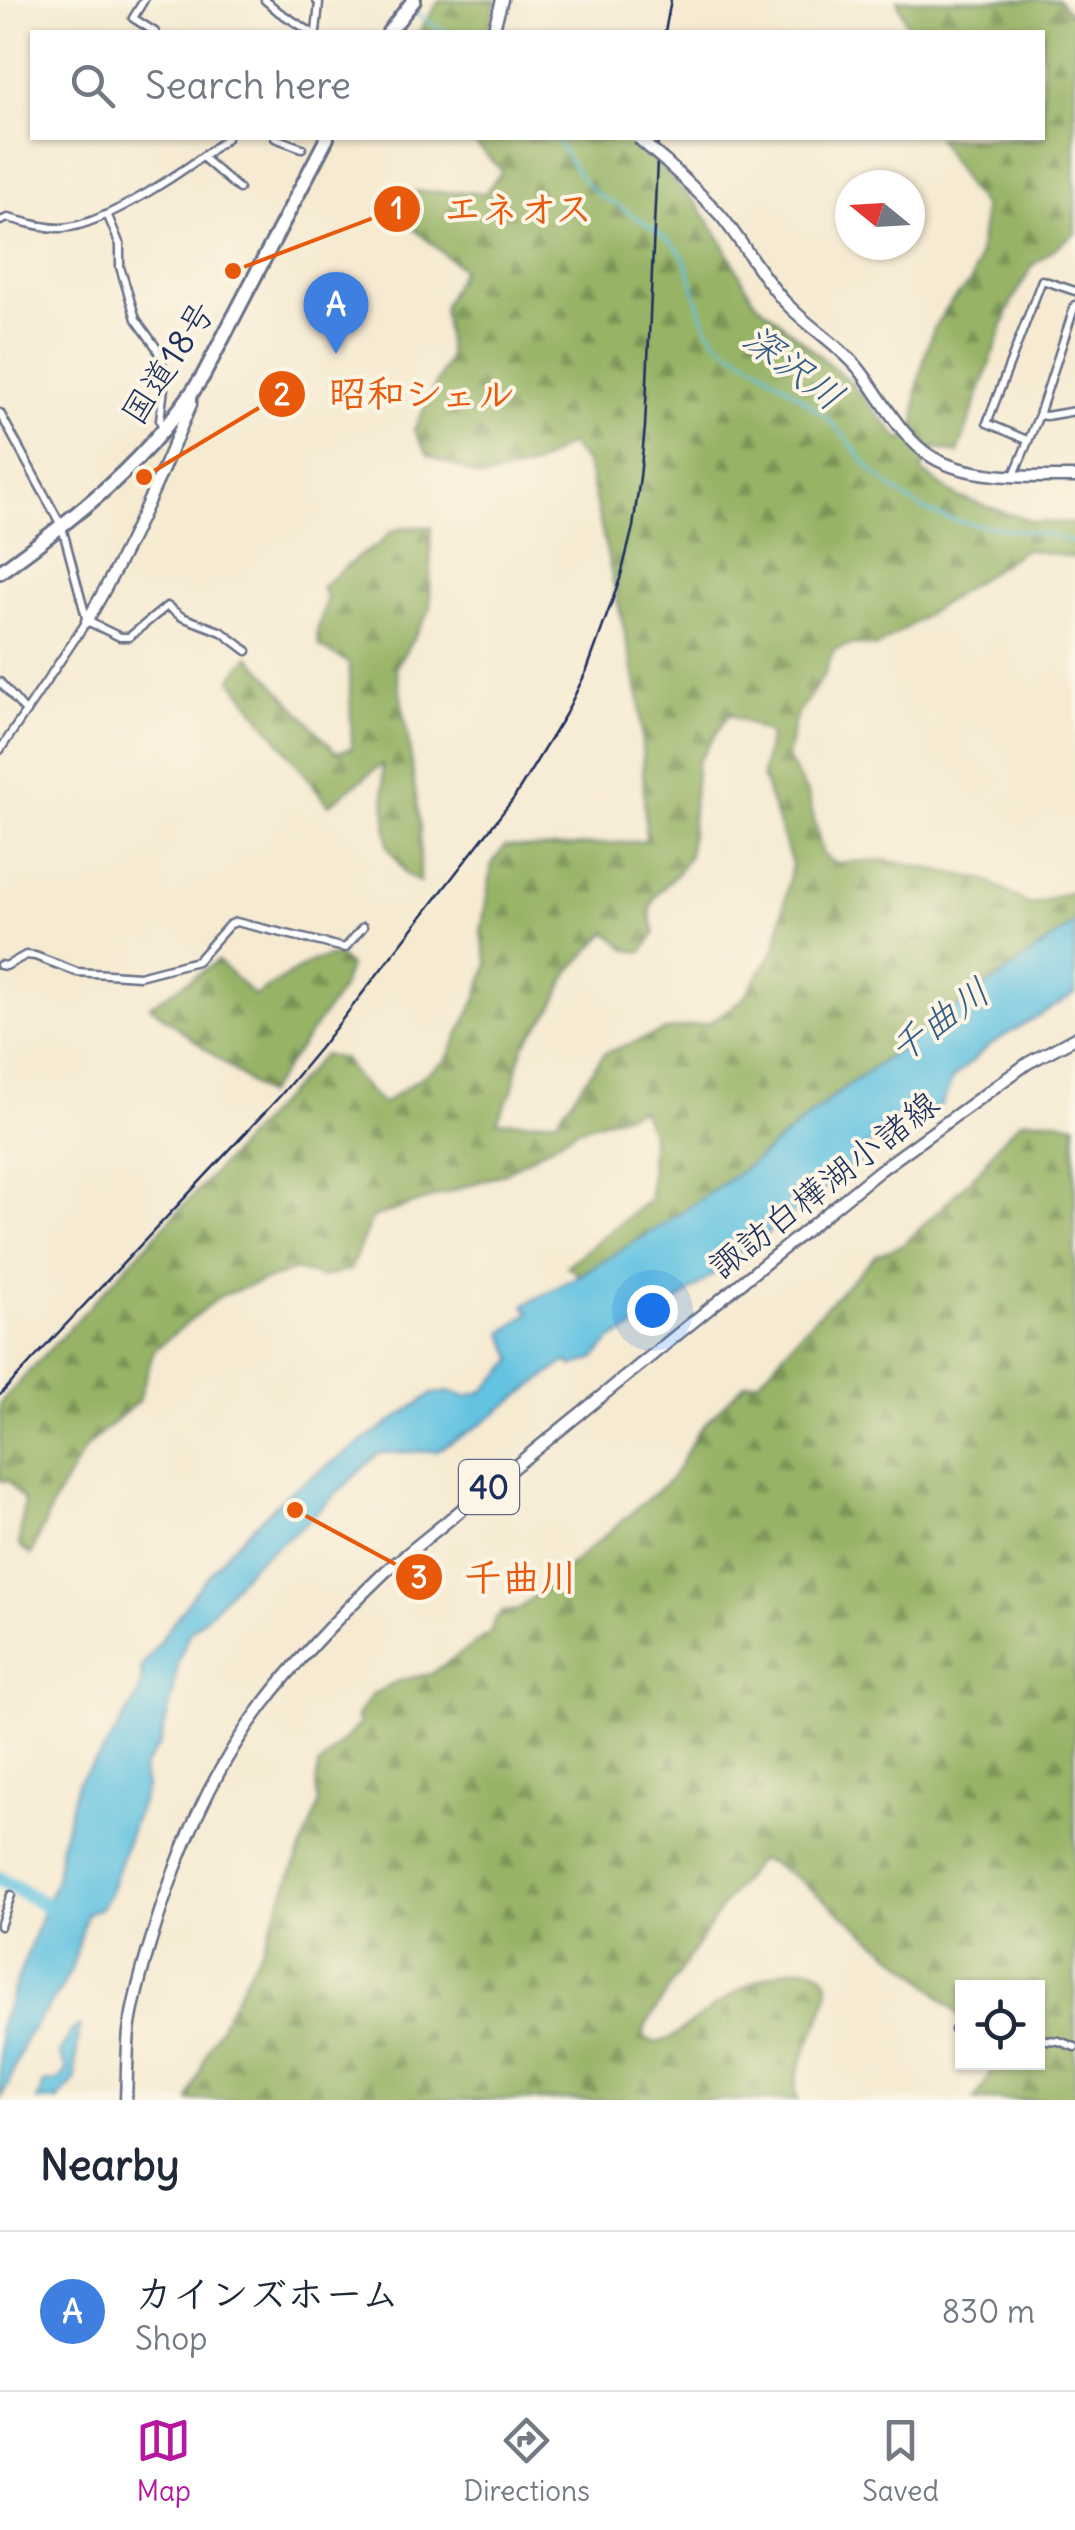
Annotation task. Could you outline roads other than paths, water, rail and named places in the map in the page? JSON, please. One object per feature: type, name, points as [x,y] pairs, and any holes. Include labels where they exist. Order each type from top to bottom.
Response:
[{"type":"highway","points":[[391,30],[414,0]]},
{"type":"highway","name":"国道18号","points":[[0,572],[112,485],[191,395],[326,140]]},
{"type":"main road","points":[[496,30],[502,0]]},
{"type":"main road","points":[[640,140],[722,218],[787,305],[840,349],[909,438],[932,458],[964,469],[1075,477]]},
{"type":"main road","points":[[87,621],[118,568],[191,404],[191,395]]},
{"type":"main road","points":[[164,430],[172,448]]},
{"type":"main road","name":"諏訪白樺湖小諸線","points":[[126,2100],[129,2032],[137,1989],[182,1849],[210,1788],[251,1722],[334,1620],[386,1570],[879,1171],[1028,1063],[1075,1038]]},
{"type":"street","points":[[144,0],[134,18],[152,30]]},
{"type":"street","points":[[265,0],[310,30]]},
{"type":"street","points":[[314,30],[319,3],[316,0]]},
{"type":"street","points":[[0,222],[8,218],[63,228],[108,216],[224,140]]},
{"type":"street","points":[[280,140],[302,148]]},
{"type":"street","points":[[202,156],[239,189]]},
{"type":"street","points":[[108,216],[120,245],[120,267],[136,319],[162,362],[160,420],[164,430]]},
{"type":"street","points":[[1027,440],[988,423],[1042,280],[1075,292]]},
{"type":"street","points":[[1014,474],[1039,415],[1075,305]]},
{"type":"street","points":[[1039,415],[1075,411]]},
{"type":"street","points":[[0,414],[62,527],[87,621],[0,750]]},
{"type":"street","points":[[87,621],[129,637],[167,606],[182,617],[222,632],[247,651]]},
{"type":"street","points":[[0,682],[26,712]]},
{"type":"street","points":[[0,965],[6,966],[26,955],[77,972],[138,976],[198,961],[236,922],[344,948],[362,927]]},
{"type":"street","points":[[0,1926],[11,1895]]},
{"type":"street","points":[[1045,2040],[1059,2040],[1075,2047]]},
{"type":"water","name":"千曲川","points":[[1075,923],[1075,994],[991,1044],[953,1078],[942,1104],[914,1123],[902,1116],[866,1147],[861,1162],[662,1313],[611,1340],[595,1358],[572,1366],[567,1361],[437,1451],[379,1453],[303,1525],[252,1565],[189,1633],[178,1662],[160,1744],[142,1770],[146,1787],[108,1897],[100,1908],[87,1913],[72,1967],[25,2039],[0,2098],[0,2025],[56,1879],[77,1783],[104,1751],[138,1696],[141,1668],[233,1546],[287,1494],[432,1394],[452,1392],[465,1397],[484,1391],[514,1360],[503,1333],[529,1313],[524,1305],[669,1221],[747,1167],[837,1094]]},
{"type":"water","points":[[80,2026],[76,2079],[57,2100],[37,2100],[44,2083],[59,2080],[67,2070],[59,2054],[72,2030]]},
{"type":"waterway","name":"深沢川","points":[[413,12],[442,30]]},
{"type":"waterway","name":"深沢川","points":[[556,140],[596,193],[678,249],[703,318],[716,339],[761,367],[821,414],[893,489],[926,511],[951,519],[1075,543]]},
{"type":"waterway","points":[[0,1879],[60,1917]]},
{"type":"railway","points":[[665,30],[671,0]]},
{"type":"railway","points":[[0,1395],[280,1096],[320,1048],[514,798],[565,715],[587,670],[620,579],[633,527],[645,427],[658,140]]},
{"type":"place","name":"エネオス","points":[[233,271]]},
{"type":"place","name":"カインズホーム","points":[[336,354]]},
{"type":"place","name":"昭和シェル","points":[[144,477]]},
{"type":"place","name":"千曲川","points":[[295,1510]]}]
